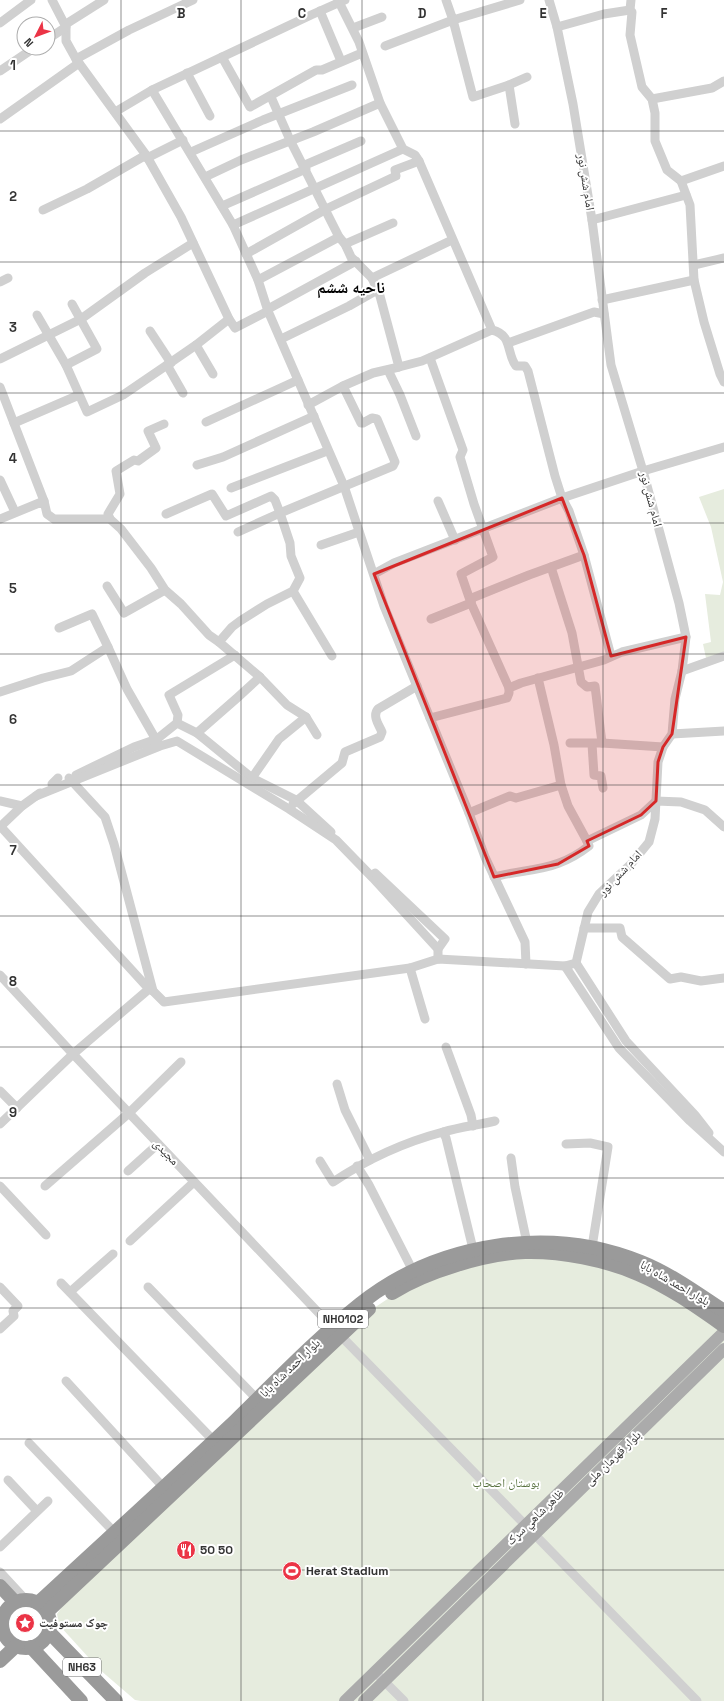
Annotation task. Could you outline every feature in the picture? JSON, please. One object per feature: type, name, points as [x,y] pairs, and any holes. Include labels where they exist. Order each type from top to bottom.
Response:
[{"type":"highway","name":"بلوار احمد شاه بابا","points":[[43,1607],[374,1294],[412,1271],[473,1249],[527,1243],[559,1243],[592,1247],[642,1262],[691,1289],[724,1311]]},
{"type":"highway","name":"بلوار احمد شاه بابا","points":[[43,1607],[115,1533],[258,1399],[336,1331],[396,1291],[440,1270],[500,1255],[525,1252],[558,1254],[597,1260],[638,1274],[684,1298],[724,1326]]},
{"type":"highway","points":[[0,1586],[12,1602],[43,1607],[50,1618],[49,1632],[45,1639],[39,1644],[31,1647],[24,1648],[5,1634]]},
{"type":"highway","points":[[0,1661],[5,1634],[3,1616],[12,1602]]},
{"type":"highway","name":"NH63","points":[[49,1632],[116,1701]]},
{"type":"highway","name":"NH63","points":[[31,1647],[81,1701]]},
{"type":"main road","name":"ظاهر شاهي سړک","points":[[345,1701],[724,1332]]},
{"type":"main road","name":"بلوار قهرمان ملی","points":[[364,1701],[724,1349]]},
{"type":"street","points":[[0,23],[31,0]]},
{"type":"street","points":[[52,0],[66,28]]},
{"type":"street","points":[[104,0],[66,24],[66,41],[77,61],[146,156],[181,217],[229,319],[235,328],[356,261]]},
{"type":"street","points":[[0,119],[77,61],[129,30],[193,0]]},
{"type":"street","points":[[446,0],[453,20],[473,97],[509,85],[527,77]]},
{"type":"street","points":[[385,46],[453,20],[520,0]]},
{"type":"street","name":"امام شش نور","points":[[549,0],[557,27],[573,104],[592,220],[611,365],[643,471],[679,603],[686,637],[682,671],[675,699],[672,734],[662,747],[658,762],[656,819],[649,842],[631,864],[599,894],[588,912],[576,963]]},
{"type":"street","points":[[631,0],[630,10],[632,12],[630,35],[642,87],[652,99],[655,113],[655,141],[667,170],[681,181],[690,205],[694,280],[704,322],[723,376]]},
{"type":"street","points":[[115,112],[152,90],[341,1],[353,28],[380,103],[403,149],[415,154],[419,160],[452,240],[492,330],[501,334],[508,343],[516,366],[525,366],[528,371],[562,498],[569,511],[584,555],[611,656]]},
{"type":"street","points":[[557,27],[604,14],[630,10]]},
{"type":"street","points":[[320,11],[341,61]]},
{"type":"street","points":[[353,28],[382,17]]},
{"type":"street","points":[[56,34],[66,28]]},
{"type":"street","points":[[222,57],[250,107],[271,97],[274,93],[316,70],[322,70],[362,53]]},
{"type":"street","points":[[0,71],[22,56]]},
{"type":"street","points":[[187,73],[210,116]]},
{"type":"street","points":[[652,99],[712,88],[724,81]]},
{"type":"street","points":[[190,152],[263,120],[352,85]]},
{"type":"street","points":[[509,85],[515,124]]},
{"type":"street","points":[[152,90],[233,225],[258,280],[268,310],[344,486],[384,606],[469,813],[476,835],[525,942],[526,964]]},
{"type":"street","points":[[271,97],[290,140],[342,241],[351,257],[372,278],[380,296],[398,367]]},
{"type":"street","points":[[205,177],[241,160],[313,132],[380,103]]},
{"type":"street","points":[[43,210],[87,189],[146,156],[182,140]]},
{"type":"street","points":[[306,169],[305,165],[361,141]]},
{"type":"street","points":[[233,225],[268,208],[315,189],[403,149]]},
{"type":"street","points":[[246,254],[325,209],[396,176],[395,170],[419,160]]},
{"type":"street","points":[[681,181],[724,166]]},
{"type":"street","points":[[222,206],[306,169]]},
{"type":"street","points":[[592,220],[686,195]]},
{"type":"street","points":[[258,280],[342,241],[393,223]]},
{"type":"street","points":[[372,278],[452,240]]},
{"type":"street","points":[[0,359],[81,319],[145,273],[193,243]]},
{"type":"street","points":[[694,265],[724,258]]},
{"type":"street","points":[[602,300],[694,280]]},
{"type":"street","points":[[281,339],[349,306],[377,290]]},
{"type":"street","points":[[66,365],[97,349],[72,304]]},
{"type":"street","points":[[508,343],[594,312],[604,314]]},
{"type":"street","points":[[37,314],[66,365],[87,412],[123,395],[196,345],[229,319]]},
{"type":"street","points":[[308,405],[343,386],[373,373],[422,361],[492,330]]},
{"type":"street","points":[[150,331],[169,364],[183,393]]},
{"type":"street","points":[[196,345],[213,374]]},
{"type":"street","points":[[430,358],[463,450],[460,457],[493,557],[461,574],[471,603],[509,688],[507,698],[430,718]]},
{"type":"street","points":[[388,370],[400,395],[416,436]]},
{"type":"street","points":[[206,422],[298,380]]},
{"type":"street","points":[[238,532],[393,466],[395,462],[377,419],[372,418],[361,423],[343,386]]},
{"type":"street","points":[[0,387],[44,501],[47,514],[54,519],[110,519]]},
{"type":"street","points":[[14,423],[79,395]]},
{"type":"street","points":[[197,465],[222,457],[314,416]]},
{"type":"street","points":[[164,424],[148,431],[156,448],[138,461],[134,460],[116,471],[120,494],[108,514],[110,519],[121,529],[151,568],[165,590],[181,604],[209,635],[260,677],[287,705],[306,717],[317,735]]},
{"type":"street","points":[[374,574],[394,563],[562,498],[643,471],[724,447]]},
{"type":"street","points":[[231,488],[328,451]]},
{"type":"street","points":[[0,480],[15,512]]},
{"type":"street","points":[[166,514],[212,494],[226,516],[271,496],[275,500],[290,543],[291,556],[300,578],[293,591],[267,604],[240,621],[232,627],[219,642]]},
{"type":"street","points":[[0,519],[44,501]]},
{"type":"street","points":[[438,501],[456,540]]},
{"type":"street","points":[[321,545],[359,532]]},
{"type":"street","points":[[431,619],[471,603],[472,598],[584,555]]},
{"type":"street","points":[[551,567],[572,633],[582,682],[587,687],[594,686],[602,743]]},
{"type":"street","points":[[107,586],[124,613],[165,590]]},
{"type":"street","points":[[293,591],[332,656]]},
{"type":"street","points":[[59,628],[92,614],[127,689],[158,743]]},
{"type":"street","points":[[509,688],[520,683],[604,660],[622,652],[686,637]]},
{"type":"street","points":[[0,692],[43,678],[71,671],[108,647]]},
{"type":"street","points":[[158,743],[177,723],[178,715],[169,695],[235,655]]},
{"type":"street","points":[[682,671],[724,656]]},
{"type":"street","points":[[197,733],[260,677]]},
{"type":"street","points":[[494,877],[558,864],[578,854],[589,846],[568,806],[561,785],[554,745],[538,678]]},
{"type":"street","points":[[289,809],[296,800],[342,763],[345,752],[380,737],[382,732],[375,716],[375,712],[417,686]]},
{"type":"street","points":[[252,778],[278,739],[306,717]]},
{"type":"street","points":[[177,723],[197,733],[252,778],[296,800],[445,939],[438,954]]},
{"type":"street","points":[[672,734],[724,731]]},
{"type":"street","points":[[36,796],[134,747],[177,741],[289,809],[336,840],[373,878],[438,954]]},
{"type":"street","points":[[570,743],[602,743],[662,747]]},
{"type":"street","points":[[592,744],[594,775],[602,776],[603,788]]},
{"type":"street","points":[[151,990],[114,844],[105,816],[70,780],[55,781],[22,806],[0,827],[151,990],[164,1002],[410,968],[438,954],[526,964],[566,966],[576,963],[626,1041],[695,1115],[724,1151]]},
{"type":"street","points":[[469,813],[510,796],[516,798],[561,785]]},
{"type":"street","points":[[0,801],[22,806]]},
{"type":"street","points":[[587,841],[641,815],[656,801],[681,802],[705,810],[724,827]]},
{"type":"street","points":[[584,928],[620,928],[622,937],[670,979],[681,977],[701,981],[724,978]]},
{"type":"street","points":[[566,966],[619,1048],[690,1121],[724,1151]]},
{"type":"street","points":[[410,968],[425,1019]]},
{"type":"street","name":"مجیدی","points":[[0,975],[336,1331],[697,1701]]},
{"type":"street","points":[[0,1124],[73,1054],[151,990]]},
{"type":"street","points":[[446,1047],[471,1115],[473,1126]]},
{"type":"street","points":[[45,1186],[129,1113],[181,1062]]},
{"type":"street","points":[[337,1084],[345,1110],[370,1160]]},
{"type":"street","points":[[0,1091],[17,1108]]},
{"type":"street","points":[[320,1161],[333,1182],[357,1166],[399,1147],[443,1132],[495,1120]]},
{"type":"street","points":[[443,1132],[446,1138],[473,1249]]},
{"type":"street","points":[[566,1144],[590,1143],[608,1147],[592,1247]]},
{"type":"street","points":[[128,1171],[158,1144]]},
{"type":"street","points":[[511,1158],[515,1187],[527,1243]]},
{"type":"street","points":[[357,1166],[369,1185],[412,1271]]},
{"type":"street","points":[[130,1241],[194,1182]]},
{"type":"street","points":[[0,1186],[46,1235]]},
{"type":"street","points":[[70,1292],[113,1254]]},
{"type":"street","points":[[61,1283],[214,1441]]},
{"type":"street","points":[[0,1287],[18,1306],[13,1311],[14,1316],[0,1329]]},
{"type":"street","points":[[148,1287],[258,1399]]},
{"type":"street","points":[[66,1380],[164,1488]]},
{"type":"street","points":[[29,1443],[115,1533]]},
{"type":"street","points":[[8,1480],[37,1511]]},
{"type":"street","points":[[0,1547],[48,1501]]},
{"type":"street","points":[[0,1572],[12,1602]]},
{"type":"street","points":[[375,1672],[404,1701]]},
{"type":"highlighted area","points":[[562,498],[584,555],[611,656],[686,637],[672,734],[663,747],[658,762],[656,801],[641,815],[587,841],[589,846],[558,864],[494,877],[374,574]]},
{"type":"green space","points":[[724,489],[724,652],[706,658],[703,644],[711,642],[705,594],[720,595],[723,582],[711,527],[699,497]]},
{"type":"green space","name":"بوستان اصحاب","points":[[507,1256],[574,1259],[635,1276],[687,1306],[724,1333],[724,1701],[141,1701],[135,1700],[99,1669],[59,1625],[57,1614],[64,1604],[371,1310],[398,1292],[425,1279]]},
{"type":"place","name":"50 50","points":[[186,1550]]},
{"type":"place","name":"Herat Stadium","points":[[292,1571]]},
{"type":"place","name":"چوک مستوفیت","points":[[25,1623]]},
{"type":"district","name":"ناحیه ششم","points":[[351,287]]}]
